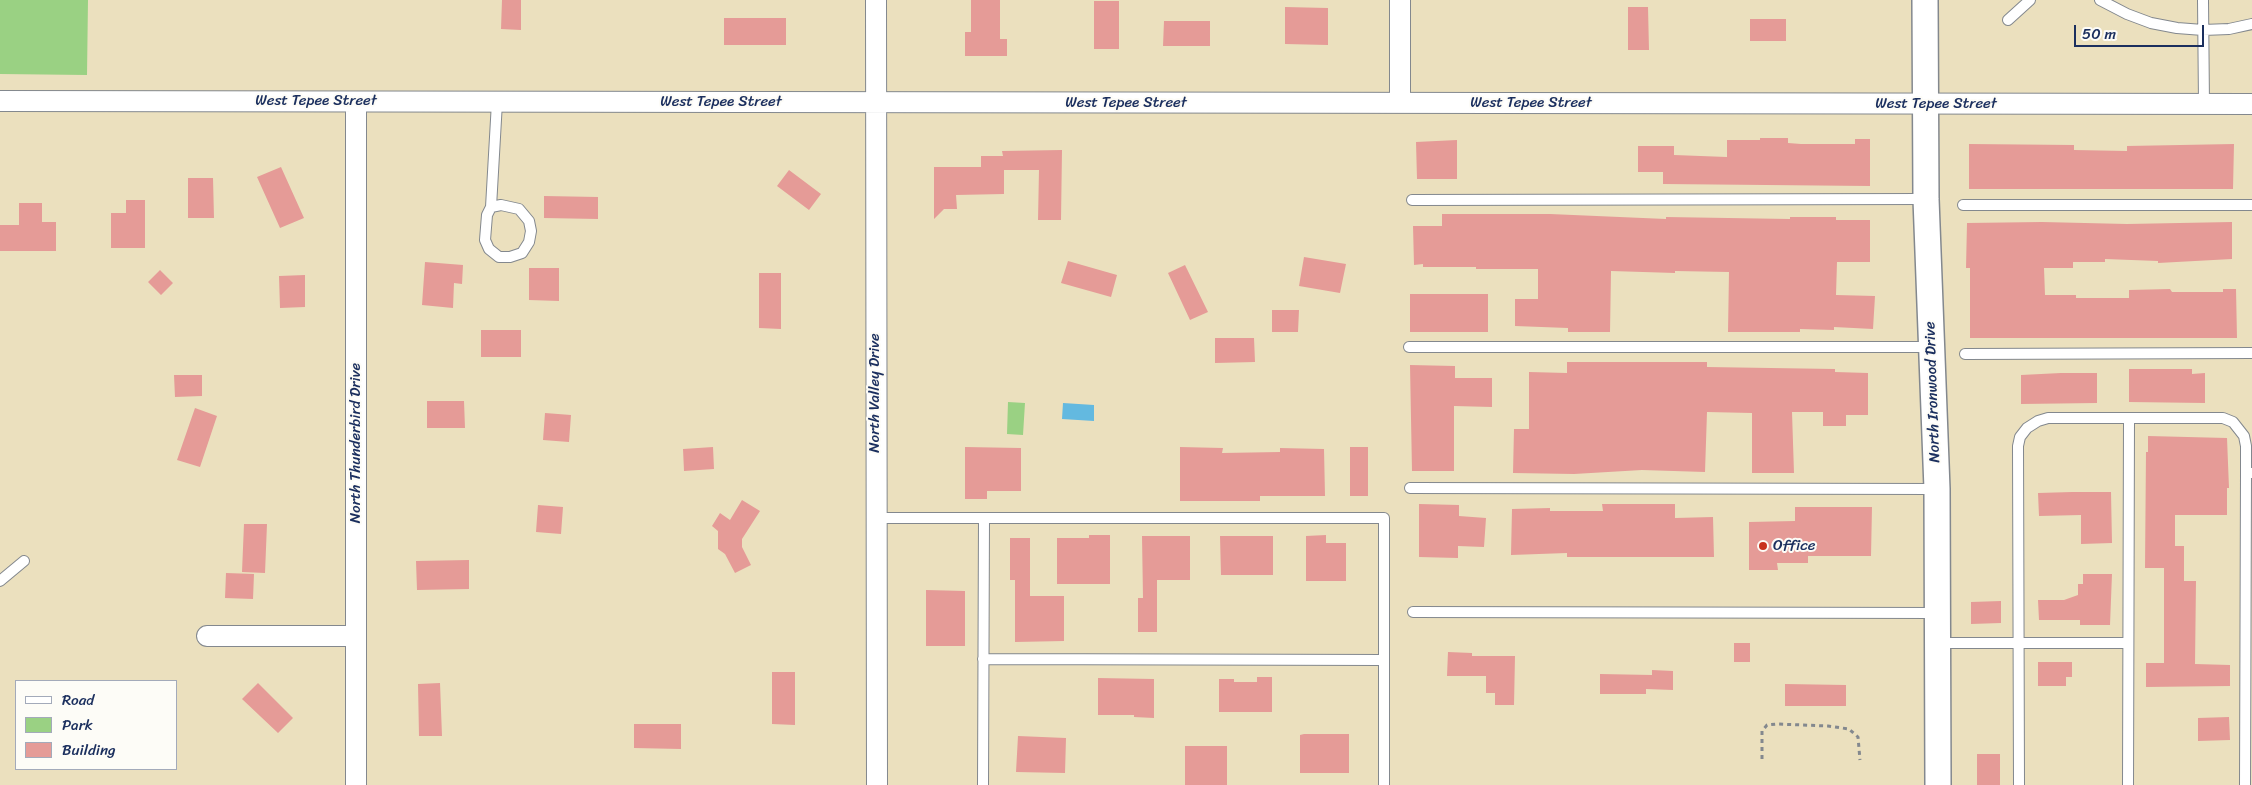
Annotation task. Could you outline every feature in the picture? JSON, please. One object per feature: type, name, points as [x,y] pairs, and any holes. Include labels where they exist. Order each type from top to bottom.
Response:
[{"type":"street","name":"North Valley Drive","points":[[876,0],[877,785]]},
{"type":"street","points":[[1400,0],[1400,102]]},
{"type":"street","name":"North Ironwood Drive","points":[[1925,0],[1924,104],[1926,199],[1937,489],[1938,785]]},
{"type":"street","name":"West Tepee Street","points":[[0,101],[2252,104]]},
{"type":"street","name":"North Thunderbird Drive","points":[[356,102],[356,785]]},
{"type":"street","points":[[207,636],[356,636]]},
{"type":"lane","points":[[2008,20],[2030,0]]},
{"type":"lane","points":[[2100,0],[2127,14],[2151,23],[2177,28],[2203,30],[2252,24]]},
{"type":"lane","points":[[2203,0],[2204,104]]},
{"type":"lane","points":[[491,207],[501,205],[519,209],[529,221],[532,231],[529,242],[522,253],[510,257],[499,257],[489,249],[485,240],[485,227],[491,207],[497,102]]},
{"type":"lane","points":[[1412,200],[1926,199]]},
{"type":"lane","points":[[1964,206],[2252,205]]},
{"type":"lane","points":[[1409,347],[1932,347]]},
{"type":"lane","points":[[1965,354],[2252,353]]},
{"type":"lane","points":[[2019,785],[2018,446],[2020,437],[2027,428],[2048,418],[2223,418],[2233,422],[2244,436],[2249,472],[2249,641],[2245,785]]},
{"type":"lane","points":[[2128,785],[2129,418]]},
{"type":"lane","points":[[1410,488],[1937,489]]},
{"type":"lane","points":[[876,518],[1384,518],[1384,785]]},
{"type":"lane","points":[[983,785],[984,518]]},
{"type":"lane","points":[[0,581],[24,561]]},
{"type":"lane","points":[[1413,612],[1938,613]]},
{"type":"lane","points":[[1938,643],[2128,643]]},
{"type":"lane","points":[[983,659],[1384,660]]},
{"type":"path","points":[[1762,760],[1762,732],[1767,725],[1777,724],[1828,726],[1849,729],[1858,737],[1860,760]]},
{"type":"green space","points":[[0,0],[88,0],[87,75],[0,74]]},
{"type":"green space","points":[[1008,402],[1025,403],[1023,435],[1007,434]]},
{"type":"water","points":[[1063,403],[1094,405],[1094,421],[1062,419]]},
{"type":"building","points":[[502,0],[521,0],[521,30],[501,29]]},
{"type":"building","points":[[971,0],[1000,0],[1000,39],[1007,39],[1007,56],[965,56],[965,32],[971,32]]},
{"type":"building","points":[[1094,1],[1119,1],[1119,49],[1094,49]]},
{"type":"building","points":[[1285,7],[1328,8],[1328,45],[1285,44]]},
{"type":"building","points":[[1628,7],[1648,7],[1649,50],[1628,50]]},
{"type":"building","points":[[724,18],[786,18],[786,45],[724,45]]},
{"type":"building","points":[[1750,19],[1786,19],[1786,41],[1750,41]]},
{"type":"building","points":[[1164,21],[1210,21],[1210,46],[1163,46]]},
{"type":"building","points":[[1760,138],[1788,138],[1788,143],[1801,144],[1855,144],[1855,139],[1870,139],[1870,186],[1663,184],[1663,172],[1638,172],[1638,146],[1674,146],[1674,155],[1727,157],[1727,140],[1760,140]]},
{"type":"building","points":[[1457,140],[1457,179],[1417,179],[1416,142]]},
{"type":"building","points":[[1969,144],[2074,145],[2074,150],[2127,151],[2127,146],[2234,144],[2233,189],[1969,189]]},
{"type":"building","points":[[1062,150],[1061,220],[1038,220],[1039,170],[1004,170],[1004,194],[956,195],[957,209],[944,209],[934,219],[934,167],[981,167],[981,156],[1003,156],[1002,151]]},
{"type":"building","points":[[281,167],[304,218],[280,228],[257,177]]},
{"type":"building","points":[[789,170],[821,194],[809,210],[777,186]]},
{"type":"building","points":[[188,178],[213,178],[214,218],[188,218]]},
{"type":"building","points":[[544,196],[598,197],[598,219],[544,218]]},
{"type":"building","points":[[126,200],[145,200],[145,248],[111,248],[111,213],[126,213]]},
{"type":"building","points":[[19,203],[42,203],[42,222],[56,222],[56,251],[0,251],[0,225],[19,225]]},
{"type":"building","points":[[1442,214],[1550,214],[1666,219],[1666,217],[1790,219],[1790,217],[1836,217],[1836,220],[1870,220],[1870,262],[1837,262],[1836,295],[1875,296],[1873,329],[1834,327],[1834,330],[1800,329],[1800,332],[1728,332],[1729,272],[1675,271],[1675,273],[1611,271],[1610,332],[1568,332],[1568,328],[1515,326],[1515,299],[1538,299],[1538,269],[1476,269],[1476,267],[1423,267],[1423,264],[1414,265],[1413,226],[1442,226]]},
{"type":"building","points":[[2232,222],[2232,259],[2158,263],[2158,261],[2105,259],[2105,262],[2073,262],[2073,268],[2044,268],[2045,295],[2076,295],[2076,298],[2129,298],[2129,290],[2170,289],[2172,292],[2223,292],[2223,289],[2236,289],[2237,338],[1970,338],[1970,268],[1966,268],[1967,223],[2127,224]]},
{"type":"building","points":[[1304,257],[1346,264],[1340,293],[1299,286]]},
{"type":"building","points":[[1068,261],[1117,275],[1111,297],[1061,283]]},
{"type":"building","points":[[425,262],[463,265],[462,284],[454,283],[453,308],[422,305]]},
{"type":"building","points":[[1185,265],[1208,312],[1190,320],[1168,273]]},
{"type":"building","points":[[529,268],[559,268],[559,301],[529,300]]},
{"type":"building","points":[[160,270],[173,283],[161,295],[148,282]]},
{"type":"building","points":[[759,273],[781,273],[781,329],[759,328]]},
{"type":"building","points":[[305,275],[305,307],[280,308],[279,276]]},
{"type":"building","points":[[1410,294],[1488,294],[1488,332],[1410,332]]},
{"type":"building","points":[[1272,310],[1299,310],[1298,332],[1272,332]]},
{"type":"building","points":[[481,330],[521,330],[521,357],[481,357]]},
{"type":"building","points":[[1215,338],[1254,338],[1255,362],[1215,363]]},
{"type":"building","points":[[1567,362],[1707,362],[1707,367],[1835,369],[1835,372],[1868,373],[1868,415],[1846,415],[1846,426],[1823,426],[1823,412],[1792,412],[1794,473],[1752,473],[1752,413],[1707,412],[1705,472],[1642,470],[1574,474],[1513,473],[1514,429],[1529,429],[1529,372],[1567,373]]},
{"type":"building","points":[[1410,365],[1455,366],[1455,378],[1492,378],[1492,407],[1454,406],[1454,471],[1412,471]]},
{"type":"building","points":[[2129,369],[2192,369],[2192,374],[2205,373],[2205,403],[2129,402]]},
{"type":"building","points":[[2097,373],[2097,403],[2021,404],[2021,375]]},
{"type":"building","points":[[174,375],[202,375],[202,396],[175,397]]},
{"type":"building","points":[[427,401],[464,401],[465,428],[427,428]]},
{"type":"building","points":[[195,408],[217,416],[200,467],[177,460]]},
{"type":"building","points":[[545,413],[571,415],[569,442],[543,440]]},
{"type":"building","points":[[2148,436],[2227,438],[2229,488],[2227,488],[2227,515],[2175,515],[2175,546],[2184,546],[2184,581],[2196,581],[2195,664],[2230,665],[2230,686],[2146,687],[2146,663],[2164,663],[2164,568],[2145,568],[2146,452],[2148,452]]},
{"type":"building","points":[[713,447],[714,469],[684,471],[683,449]]},
{"type":"building","points":[[965,447],[1021,448],[1021,491],[987,491],[987,499],[965,499]]},
{"type":"building","points":[[1180,447],[1223,448],[1222,453],[1280,452],[1280,448],[1324,449],[1325,496],[1260,496],[1260,501],[1180,501]]},
{"type":"building","points":[[1350,447],[1368,447],[1368,496],[1350,496]]},
{"type":"building","points":[[2111,492],[2112,543],[2081,544],[2081,515],[2039,516],[2038,493]]},
{"type":"building","points":[[742,500],[760,511],[742,539],[742,547],[751,565],[735,573],[725,554],[718,549],[718,531],[712,526],[720,513],[730,520]]},
{"type":"building","points":[[1419,504],[1459,505],[1459,516],[1486,518],[1484,547],[1458,546],[1458,558],[1419,557]]},
{"type":"building","points":[[1602,504],[1675,504],[1675,518],[1713,517],[1714,557],[1567,557],[1567,553],[1511,555],[1512,509],[1550,508],[1550,511],[1603,511]]},
{"type":"building","points":[[538,505],[563,507],[561,534],[536,532]]},
{"type":"building","points":[[1795,507],[1872,507],[1871,556],[1808,556],[1808,563],[1777,563],[1778,570],[1749,570],[1749,522],[1795,521]]},
{"type":"building","points":[[244,524],[267,524],[265,573],[242,572]]},
{"type":"building","points":[[1089,535],[1110,535],[1110,584],[1057,584],[1057,538],[1089,538]]},
{"type":"building","points":[[1326,535],[1326,543],[1346,543],[1346,581],[1306,581],[1306,536]]},
{"type":"building","points":[[1142,536],[1190,536],[1190,580],[1157,580],[1157,632],[1138,632],[1138,598],[1143,598]]},
{"type":"building","points":[[1220,536],[1273,536],[1273,575],[1221,575]]},
{"type":"building","points":[[1010,538],[1030,538],[1030,596],[1064,596],[1064,641],[1015,642],[1015,580],[1010,580]]},
{"type":"building","points":[[469,560],[469,589],[417,590],[416,561]]},
{"type":"building","points":[[226,573],[254,574],[253,599],[225,598]]},
{"type":"building","points":[[2083,574],[2112,574],[2110,625],[2080,625],[2080,620],[2039,620],[2038,600],[2064,600],[2078,595],[2078,584],[2083,584]]},
{"type":"building","points":[[926,590],[965,591],[965,646],[926,646]]},
{"type":"building","points":[[2001,601],[2001,623],[1971,624],[1971,602]]},
{"type":"building","points":[[1734,643],[1750,643],[1750,662],[1734,662]]},
{"type":"building","points":[[1448,652],[1472,653],[1472,656],[1515,656],[1514,705],[1495,705],[1495,693],[1486,693],[1486,676],[1447,676]]},
{"type":"building","points":[[2038,662],[2072,662],[2072,677],[2066,677],[2066,686],[2038,686]]},
{"type":"building","points":[[1652,670],[1673,671],[1673,690],[1646,689],[1646,694],[1600,694],[1600,674],[1652,675]]},
{"type":"building","points":[[772,672],[795,672],[795,725],[772,724]]},
{"type":"building","points":[[1257,677],[1272,677],[1272,712],[1219,712],[1219,679],[1234,679],[1234,682],[1257,682]]},
{"type":"building","points":[[1098,678],[1154,679],[1154,718],[1134,717],[1134,715],[1098,715]]},
{"type":"building","points":[[258,683],[293,718],[278,733],[242,699]]},
{"type":"building","points":[[440,683],[442,736],[419,736],[418,684]]},
{"type":"building","points":[[1785,684],[1846,685],[1846,706],[1785,706]]},
{"type":"building","points":[[2229,717],[2230,740],[2198,741],[2198,718]]},
{"type":"building","points":[[634,724],[681,724],[681,749],[634,748]]},
{"type":"building","points":[[1349,734],[1349,773],[1300,773],[1300,735]]},
{"type":"building","points":[[1018,736],[1066,738],[1065,773],[1016,772]]},
{"type":"building","points":[[1185,746],[1227,746],[1227,785],[1185,785]]},
{"type":"building","points":[[1977,754],[2000,754],[2000,785],[1977,785]]},
{"type":"place","name":"Office","points":[[1763,546]]}]
